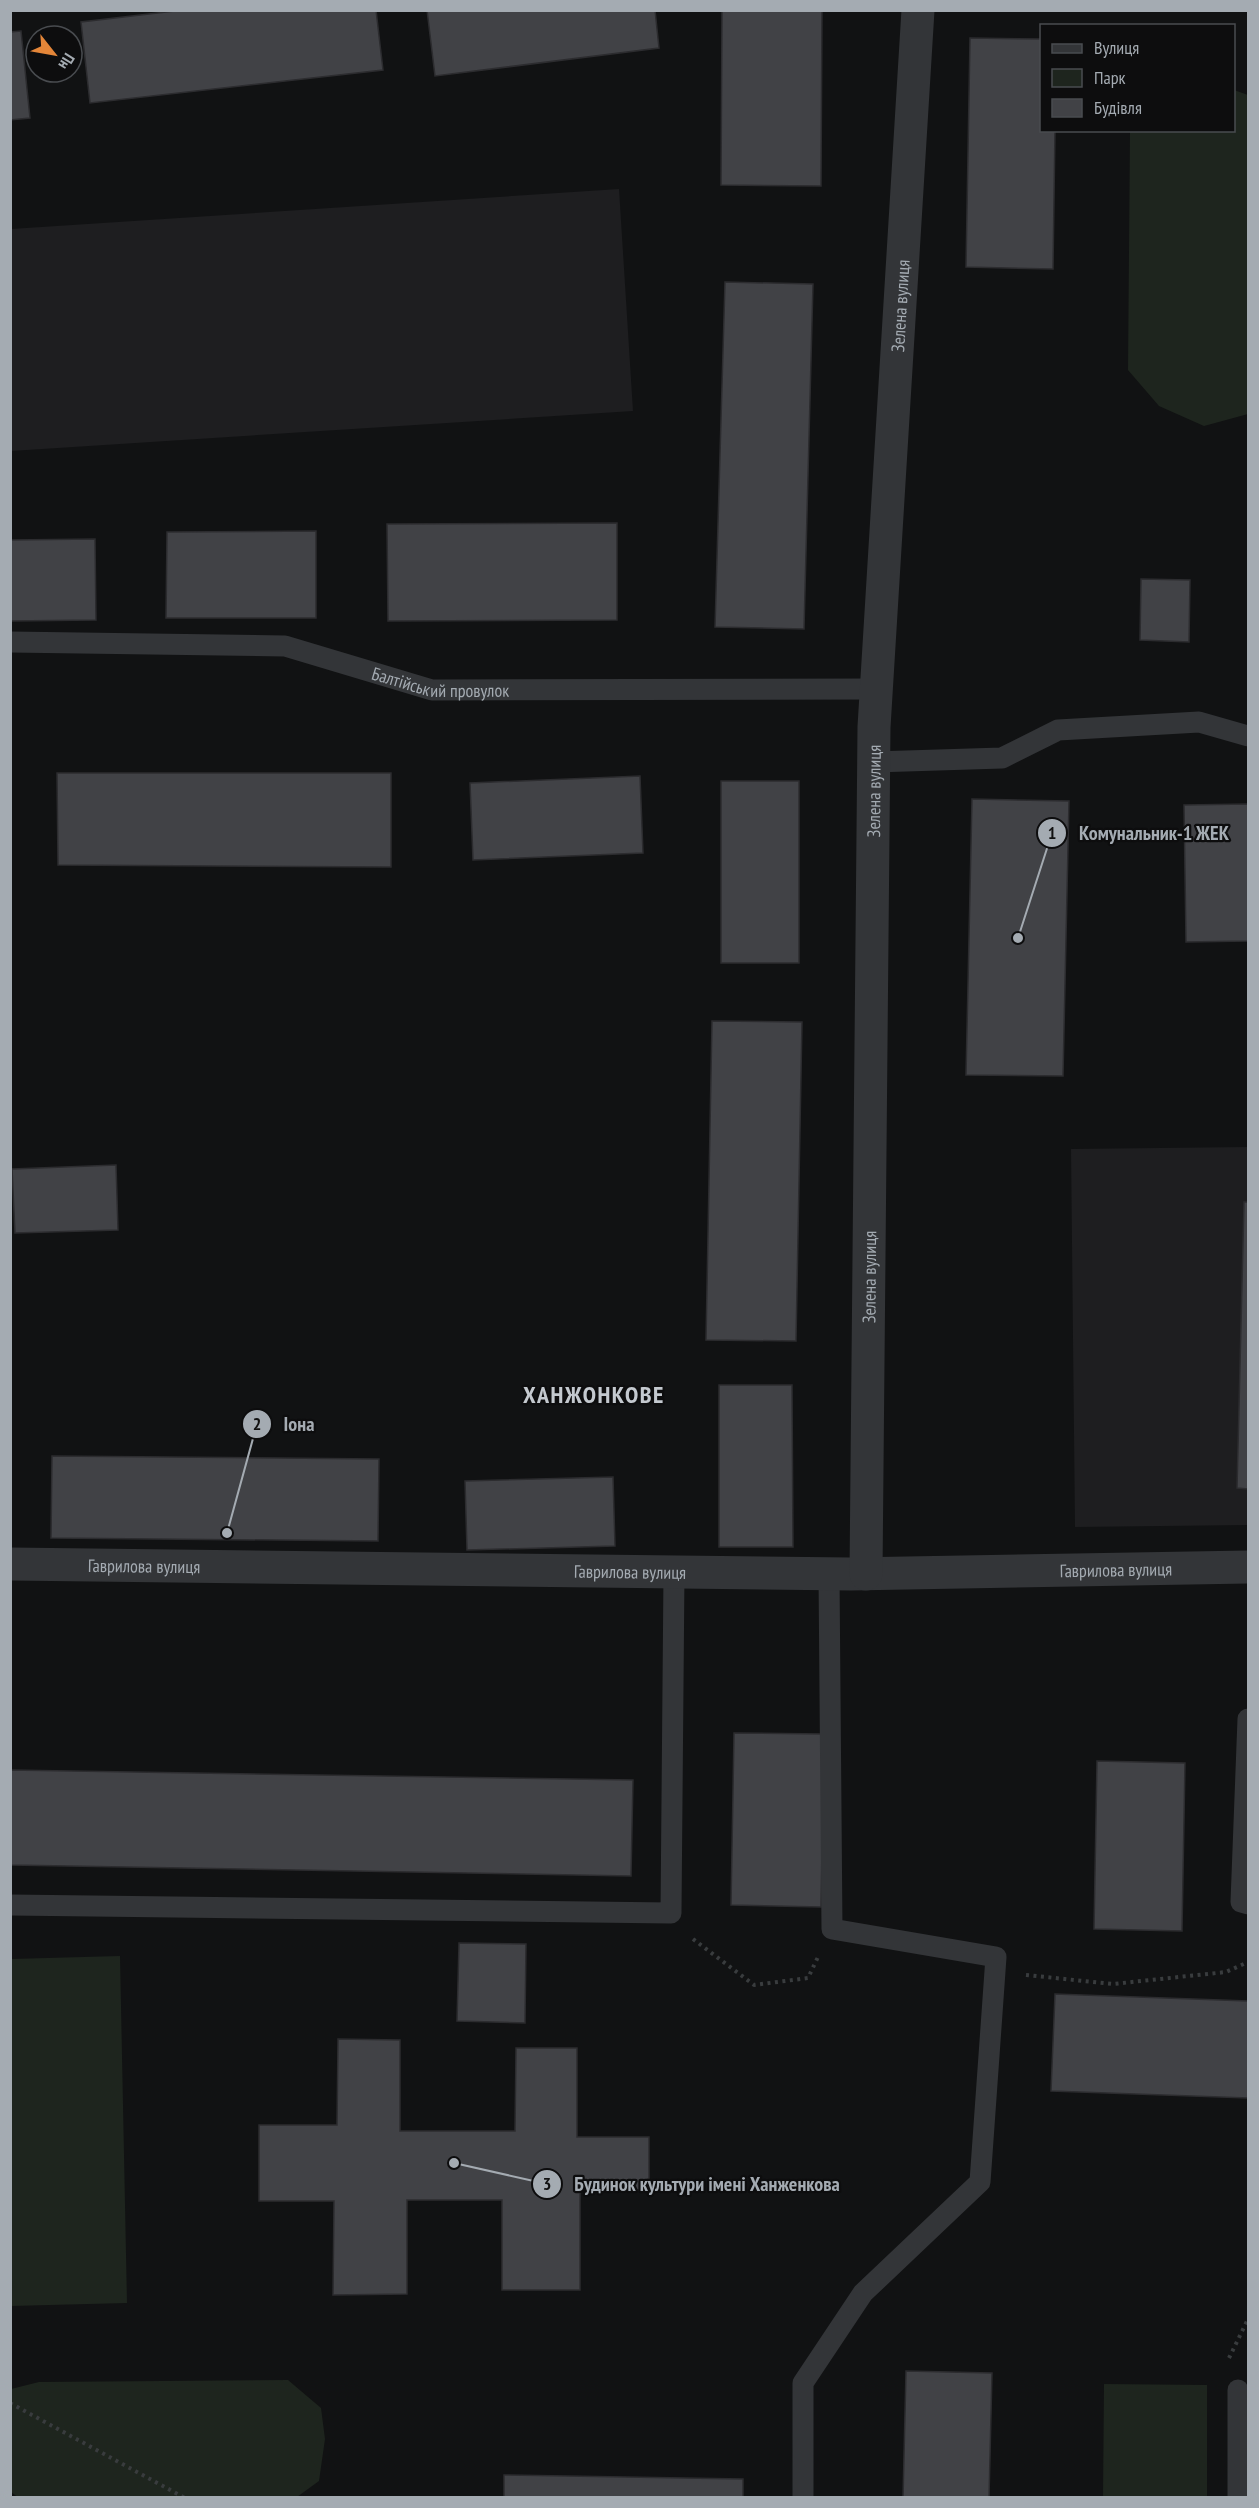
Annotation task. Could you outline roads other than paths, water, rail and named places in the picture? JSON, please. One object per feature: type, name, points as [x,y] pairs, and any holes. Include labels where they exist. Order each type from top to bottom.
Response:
[{"type":"street","name":"Зелена вулиця","points":[[866,1574],[874,762],[918,10]]},
{"type":"street","name":"Гаврилова вулиця","points":[[10,1564],[829,1574],[1248,1567]]},
{"type":"lane","name":"Балтійський провулок","points":[[10,642],[285,646],[432,690],[877,689]]},
{"type":"lane","points":[[874,762],[1002,758],[1058,730],[1198,722],[1248,736]]},
{"type":"lane","points":[[10,1905],[671,1913],[674,1572]]},
{"type":"lane","points":[[803,2498],[803,2383],[862,2293],[980,2182],[996,1957],[832,1929],[829,1574]]},
{"type":"lane","points":[[1248,1719],[1241,1902],[1248,1904]]},
{"type":"lane","points":[[1238,2390],[1238,2498]]},
{"type":"place","name":"Комунальник-1 ЖЕК","points":[[1018,938]]},
{"type":"place","name":"Іона","points":[[227,1533]]},
{"type":"place","name":"Будинок культури імені Ханженкова","points":[[454,2163]]},
{"type":"district","name":"ХАНЖОНКОВЕ","points":[[594,1394]]}]
